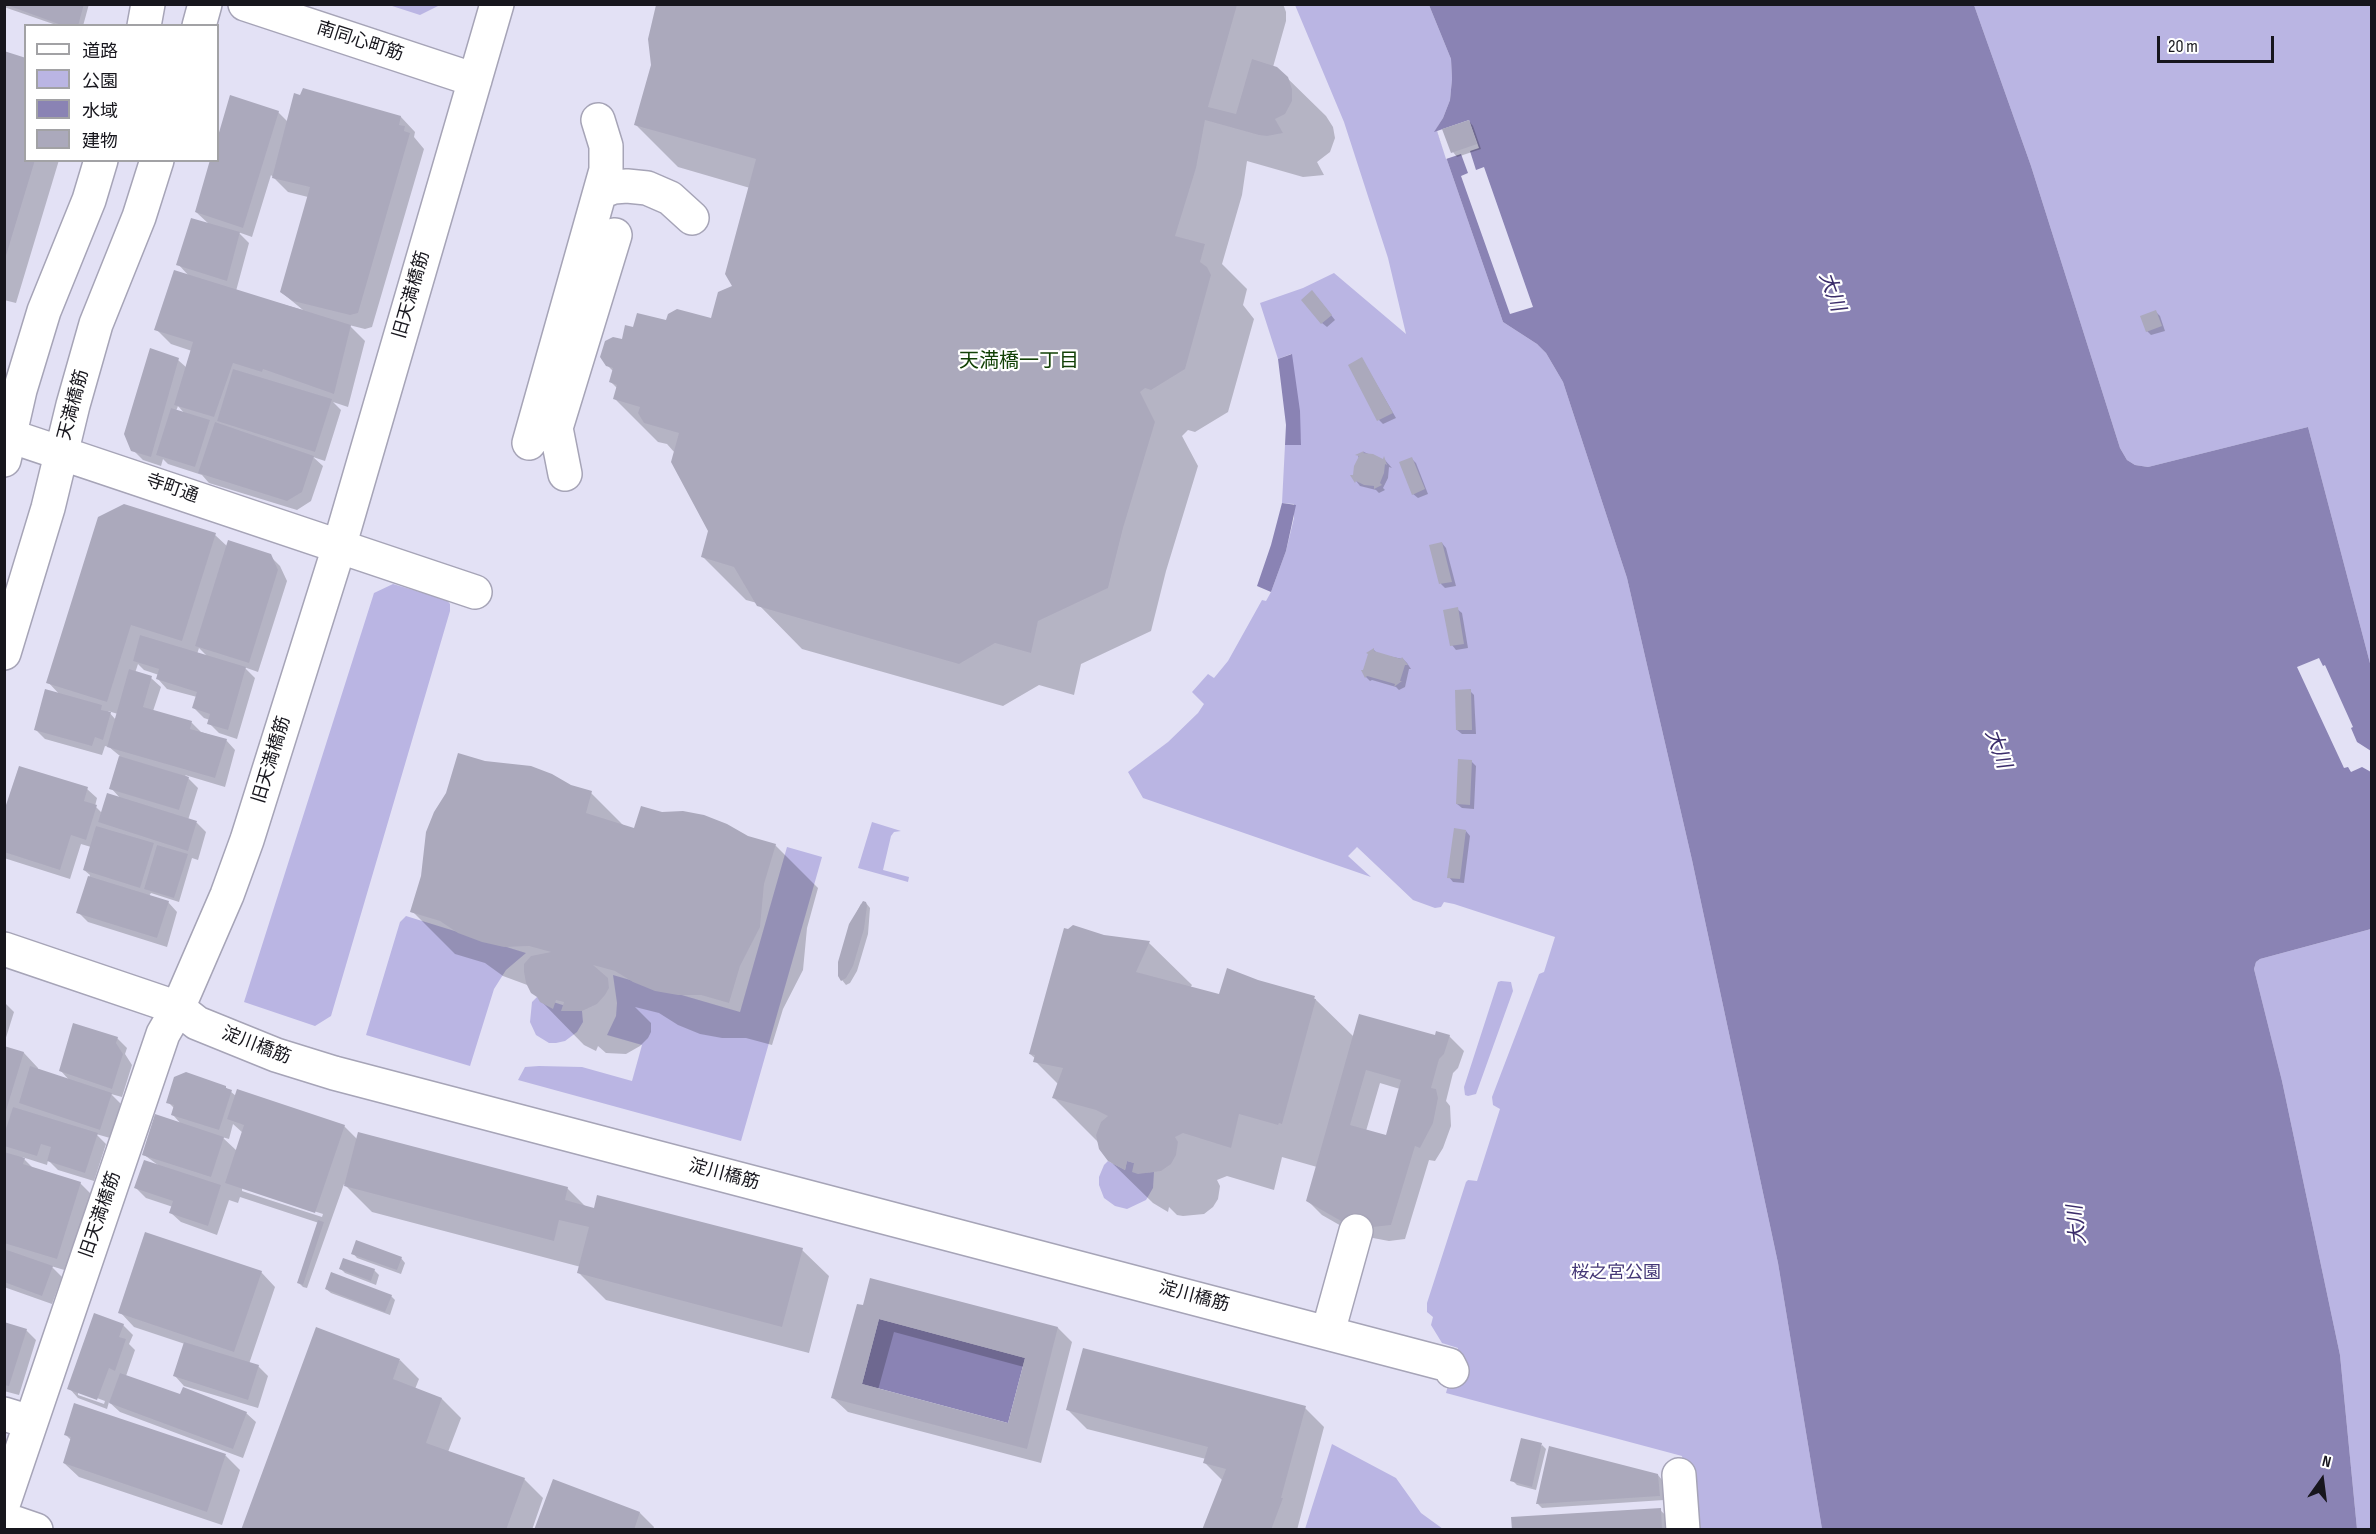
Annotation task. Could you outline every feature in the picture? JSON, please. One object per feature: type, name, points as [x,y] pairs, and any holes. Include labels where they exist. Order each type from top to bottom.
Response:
[{"type":"street","points":[[144,24],[148,4]]},
{"type":"street","points":[[200,24],[206,4]]},
{"type":"street","name":"南同心町筋","points":[[245,4],[475,80]]},
{"type":"street","name":"旧天満橋筋","points":[[4,1502],[17,1418],[163,1035],[178,1008],[227,896],[247,840],[339,547],[497,4]]},
{"type":"street","points":[[529,443],[606,170],[607,156],[598,120]]},
{"type":"street","points":[[6,443],[44,311],[89,200],[100,162]]},
{"type":"street","name":"天満橋筋","points":[[4,653],[48,508],[96,324],[140,217],[156,162]]},
{"type":"street","points":[[600,192],[627,186],[647,188],[670,198],[692,218]]},
{"type":"street","points":[[565,474],[556,428],[615,235]]},
{"type":"street","name":"寺町通","points":[[6,443],[61,453],[475,592]]},
{"type":"street","name":"淀川橋筋","points":[[4,949],[178,1008],[197,1023],[276,1055],[334,1073],[1328,1332],[1449,1365],[1452,1371]]},
{"type":"street","points":[[1328,1332],[1356,1231]]},
{"type":"street","points":[[1679,1474],[1683,1530]]},
{"type":"street","points":[[4,1519],[36,1530]]},
{"type":"green space","points":[[389,5],[440,5],[420,15]]},
{"type":"green space","name":"桜之宮公園","points":[[1295,5],[1429,5],[1451,59],[1452,79],[1450,100],[1435,131],[1437,131],[1503,322],[1537,344],[1546,353],[1563,382],[1627,578],[1692,860],[1778,1263],[1822,1529],[1698,1529],[1682,1456],[1446,1393],[1458,1348],[1442,1343],[1431,1325],[1433,1317],[1427,1312],[1427,1303],[1466,1182],[1468,1180],[1477,1181],[1500,1109],[1493,1105],[1492,1097],[1539,974],[1544,972],[1555,937],[1454,904],[1444,902],[1441,907],[1435,908],[1413,900],[1357,847],[1348,856],[1371,877],[1143,798],[1128,772],[1168,742],[1198,713],[1204,704],[1192,692],[1208,674],[1214,678],[1228,661],[1262,600],[1266,601],[1271,592],[1286,551],[1294,518],[1294,504],[1282,503],[1285,445],[1301,444],[1291,354],[1278,359],[1260,303],[1303,288],[1334,273],[1406,334],[1388,258],[1344,122]]},
{"type":"green space","points":[[1974,5],[2371,5],[2371,667],[2308,427],[2148,467],[2135,465],[2127,460],[2120,448],[2031,166]]},
{"type":"green space","points":[[393,584],[447,600],[450,604],[450,611],[331,1016],[315,1026],[244,1002],[374,593]]},
{"type":"green space","points":[[872,822],[901,831],[894,832],[891,836],[883,870],[909,877],[908,882],[858,868]]},
{"type":"green space","points":[[787,847],[822,857],[741,1141],[518,1080],[525,1067],[539,1066],[582,1067],[632,1081],[642,1045],[607,1035],[616,1016],[617,1003],[613,975],[740,1012]]},
{"type":"green space","points":[[406,916],[526,953],[506,970],[494,989],[470,1066],[366,1035],[400,922]]},
{"type":"green space","points":[[2371,929],[2371,1529],[2357,1529],[2340,1355],[2282,1081],[2254,969],[2256,962],[2260,959]]},
{"type":"green space","points":[[1498,982],[1511,982],[1513,991],[1476,1094],[1468,1096],[1465,1095],[1464,1087]]},
{"type":"green space","points":[[537,997],[582,1011],[583,1022],[577,1032],[565,1041],[556,1043],[549,1043],[536,1035],[530,1022],[532,1002]]},
{"type":"green space","points":[[1108,1161],[1125,1170],[1127,1161],[1134,1163],[1138,1173],[1154,1172],[1153,1188],[1146,1200],[1127,1209],[1115,1206],[1104,1198],[1099,1185],[1099,1177]]},
{"type":"green space","points":[[1332,1444],[1396,1478],[1421,1513],[1443,1529],[1305,1529]]},
{"type":"water","name":"大川","points":[[1429,5],[1974,5],[2031,166],[2120,448],[2127,460],[2135,465],[2148,467],[2308,427],[2371,667],[2371,929],[2260,959],[2256,962],[2254,969],[2282,1081],[2340,1355],[2357,1529],[1822,1529],[1778,1263],[1692,860],[1627,578],[1563,382],[1546,353],[1537,344],[1503,322],[1437,131],[1434,132],[1450,100],[1452,79],[1451,59]]},
{"type":"water","points":[[1292,354],[1300,411],[1301,445],[1285,445],[1286,425],[1278,359]]},
{"type":"water","points":[[1282,503],[1296,505],[1286,551],[1271,592],[1257,586]]},
{"type":"water","points":[[879,1319],[1025,1358],[1008,1423],[862,1384]]},
{"type":"pier","points":[[1469,120],[1479,148],[1470,151],[1476,170],[1484,167],[1533,307],[1510,314],[1461,176],[1468,173],[1461,154],[1446,159],[1437,131]]},
{"type":"pier","points":[[2319,658],[2323,666],[2325,665],[2353,727],[2351,728],[2357,742],[2371,751],[2371,772],[2362,767],[2351,772],[2348,767],[2344,768],[2297,667]]},
{"type":"building","points":[[4,4],[84,4],[79,24],[59,24]]},
{"type":"building","points":[[656,5],[1237,5],[1208,107],[1236,114],[1252,59],[1277,67],[1288,77],[1292,89],[1292,101],[1285,114],[1275,119],[1283,133],[1259,135],[1205,120],[1196,168],[1175,236],[1205,244],[1200,262],[1207,267],[1211,275],[1185,369],[1151,390],[1145,388],[1140,392],[1155,422],[1123,528],[1108,588],[1038,621],[1031,653],[995,643],[959,664],[757,606],[734,567],[701,557],[708,531],[671,462],[679,433],[644,423],[638,413],[640,407],[613,399],[617,385],[609,382],[613,368],[606,366],[600,357],[605,341],[613,337],[622,339],[625,325],[633,327],[637,313],[666,320],[668,314],[677,309],[711,318],[718,292],[732,286],[725,274],[756,159],[634,125],[651,65],[648,39]]},
{"type":"building","points":[[4,51],[24,57],[24,162],[34,162],[5,259]]},
{"type":"building","points":[[303,88],[401,116],[399,125],[405,126],[404,131],[410,133],[358,313],[350,315],[293,301],[280,292],[310,187],[272,178],[294,93],[300,95]]},
{"type":"building","points":[[230,95],[279,111],[243,228],[195,212],[209,162],[219,162],[219,133]]},
{"type":"building","points":[[1469,120],[1477,144],[1451,153],[1442,129]]},
{"type":"building","points":[[191,218],[240,232],[227,281],[176,265]]},
{"type":"building","points":[[174,270],[351,325],[334,394],[263,369],[262,372],[233,363],[214,417],[174,405],[193,342],[154,330]]},
{"type":"building","points":[[1312,290],[1332,315],[1321,324],[1301,300]]},
{"type":"building","points":[[2156,310],[2162,326],[2146,332],[2140,316]]},
{"type":"building","points":[[150,348],[179,358],[151,457],[131,451],[124,434]]},
{"type":"building","points":[[1362,357],[1393,413],[1377,421],[1348,365]]},
{"type":"building","points":[[233,369],[332,399],[315,452],[217,421]]},
{"type":"building","points":[[171,408],[210,420],[195,467],[156,455]]},
{"type":"building","points":[[215,422],[314,456],[302,492],[287,501],[198,473]]},
{"type":"building","points":[[1364,451],[1363,453],[1373,454],[1383,459],[1384,456],[1387,465],[1385,464],[1380,483],[1382,485],[1374,489],[1374,486],[1356,481],[1355,483],[1350,475],[1353,475],[1359,456],[1355,455]]},
{"type":"building","points":[[1412,457],[1425,489],[1412,495],[1399,462]]},
{"type":"building","points":[[124,504],[216,533],[182,641],[131,625],[107,702],[46,683],[98,517]]},
{"type":"building","points":[[228,540],[271,554],[278,570],[249,663],[195,646]]},
{"type":"building","points":[[1442,542],[1452,582],[1439,584],[1429,545]]},
{"type":"building","points":[[1458,607],[1464,644],[1450,646],[1443,610]]},
{"type":"building","points":[[140,635],[246,667],[228,730],[207,724],[210,714],[192,708],[197,692],[156,679],[159,669],[133,661]]},
{"type":"building","points":[[1374,648],[1374,651],[1401,659],[1402,657],[1408,665],[1405,665],[1400,681],[1402,681],[1394,687],[1395,684],[1367,676],[1365,678],[1361,670],[1363,670],[1368,654],[1366,653]]},
{"type":"building","points":[[129,669],[152,676],[143,707],[192,721],[190,729],[227,739],[215,778],[107,747]]},
{"type":"building","points":[[45,689],[102,705],[101,710],[111,712],[103,740],[95,737],[92,746],[34,730]]},
{"type":"building","points":[[1471,689],[1472,730],[1456,730],[1455,690]]},
{"type":"building","points":[[458,753],[485,761],[531,766],[571,785],[592,791],[586,813],[634,828],[641,806],[662,812],[683,811],[704,815],[748,836],[776,844],[764,884],[760,927],[740,966],[729,1003],[701,995],[678,995],[655,991],[615,971],[593,965],[608,978],[609,988],[597,1004],[582,1011],[561,1011],[564,1002],[556,1000],[553,1009],[540,1002],[531,993],[524,972],[524,964],[531,956],[551,952],[529,946],[504,947],[482,942],[458,933],[440,921],[410,912],[421,876],[426,832],[434,812],[446,793]]},
{"type":"building","points":[[119,756],[189,777],[179,810],[109,789]]},
{"type":"building","points":[[1458,759],[1472,760],[1470,805],[1456,804]]},
{"type":"building","points":[[19,766],[88,787],[84,801],[97,805],[86,840],[71,835],[60,870],[4,852],[4,811]]},
{"type":"building","points":[[107,793],[197,821],[188,851],[98,822]]},
{"type":"building","points":[[96,826],[154,843],[140,888],[83,870]]},
{"type":"building","points":[[1454,828],[1466,830],[1460,879],[1447,878]]},
{"type":"building","points":[[157,845],[188,854],[174,898],[144,889]]},
{"type":"building","points":[[88,876],[169,901],[157,938],[76,913]]},
{"type":"building","points":[[863,901],[867,906],[864,929],[853,966],[846,978],[841,981],[838,976],[838,962],[849,924]]},
{"type":"building","points":[[1073,925],[1104,935],[1150,941],[1136,972],[1219,994],[1227,968],[1258,980],[1315,996],[1282,1124],[1278,1125],[1239,1114],[1231,1148],[1183,1133],[1175,1137],[1178,1142],[1176,1155],[1171,1164],[1161,1171],[1138,1174],[1132,1172],[1134,1163],[1127,1161],[1125,1170],[1108,1161],[1099,1149],[1096,1135],[1101,1122],[1108,1116],[1096,1110],[1052,1098],[1063,1068],[1033,1062],[1035,1055],[1029,1054],[1064,928],[1068,929]]},
{"type":"building","points":[[1359,1014],[1435,1035],[1436,1031],[1450,1035],[1444,1054],[1439,1059],[1431,1088],[1436,1089],[1438,1098],[1433,1123],[1420,1148],[1415,1146],[1391,1225],[1373,1227],[1341,1221],[1306,1201]],"holes":[[[1366,1070],[1401,1080],[1386,1135],[1350,1125]]]},
{"type":"building","points":[[73,1023],[118,1037],[116,1043],[123,1054],[112,1089],[59,1071]]},
{"type":"building","points":[[4,1046],[24,1052],[5,1114],[4,1114]]},
{"type":"building","points":[[30,1066],[112,1093],[100,1130],[19,1103]]},
{"type":"building","points":[[186,1072],[232,1090],[219,1130],[171,1115],[174,1105],[166,1103],[174,1077]]},
{"type":"building","points":[[237,1089],[345,1125],[315,1213],[225,1183],[244,1125],[227,1119]]},
{"type":"building","points":[[13,1107],[98,1133],[85,1173],[47,1161],[51,1147],[41,1144],[37,1156],[4,1146],[4,1135]]},
{"type":"building","points":[[155,1114],[224,1137],[211,1177],[142,1155]]},
{"type":"building","points":[[358,1132],[568,1187],[565,1200],[594,1208],[597,1195],[803,1248],[782,1327],[577,1273],[589,1227],[559,1220],[554,1241],[344,1186]]},
{"type":"building","points":[[4,1152],[25,1158],[23,1164],[81,1182],[57,1259],[4,1243]]},
{"type":"building","points":[[144,1160],[221,1185],[208,1226],[169,1213],[173,1201],[134,1188]]},
{"type":"building","points":[[318,1220],[324,1222],[303,1285],[297,1283]]},
{"type":"building","points":[[145,1232],[262,1271],[234,1352],[118,1313]]},
{"type":"building","points":[[356,1240],[402,1257],[397,1270],[351,1254]]},
{"type":"building","points":[[4,1249],[53,1266],[42,1296],[4,1282]]},
{"type":"building","points":[[343,1258],[375,1269],[371,1281],[339,1269]]},
{"type":"building","points":[[331,1272],[392,1295],[385,1312],[325,1289]]},
{"type":"building","points":[[870,1278],[1058,1327],[1027,1449],[831,1398],[857,1304],[863,1305]],"holes":[[[879,1319],[1025,1358],[1008,1423],[862,1384]]]},
{"type":"building","points":[[94,1313],[124,1324],[119,1337],[126,1339],[115,1371],[109,1368],[97,1400],[67,1389]]},
{"type":"building","points":[[4,1322],[27,1329],[9,1386],[4,1385]]},
{"type":"building","points":[[316,1327],[400,1359],[393,1379],[442,1398],[426,1443],[525,1478],[506,1530],[241,1530]]},
{"type":"building","points":[[184,1342],[259,1365],[248,1400],[173,1376]]},
{"type":"building","points":[[1083,1348],[1306,1406],[1281,1498],[1283,1498],[1271,1530],[1202,1530],[1226,1469],[1203,1463],[1208,1447],[1066,1410]]},
{"type":"building","points":[[120,1373],[180,1394],[183,1387],[247,1412],[233,1449],[109,1403]]},
{"type":"building","points":[[74,1403],[226,1454],[207,1512],[63,1463],[71,1437],[64,1435]]},
{"type":"building","points":[[1521,1438],[1542,1443],[1532,1487],[1510,1481]]},
{"type":"building","points":[[1549,1446],[1658,1474],[1660,1496],[1536,1504]]},
{"type":"building","points":[[553,1479],[640,1512],[634,1530],[534,1530]]},
{"type":"building","points":[[1661,1508],[1662,1530],[1512,1530],[1511,1517]]},
{"type":"district","name":"天満橋一丁目","points":[[1019,362]]}]
